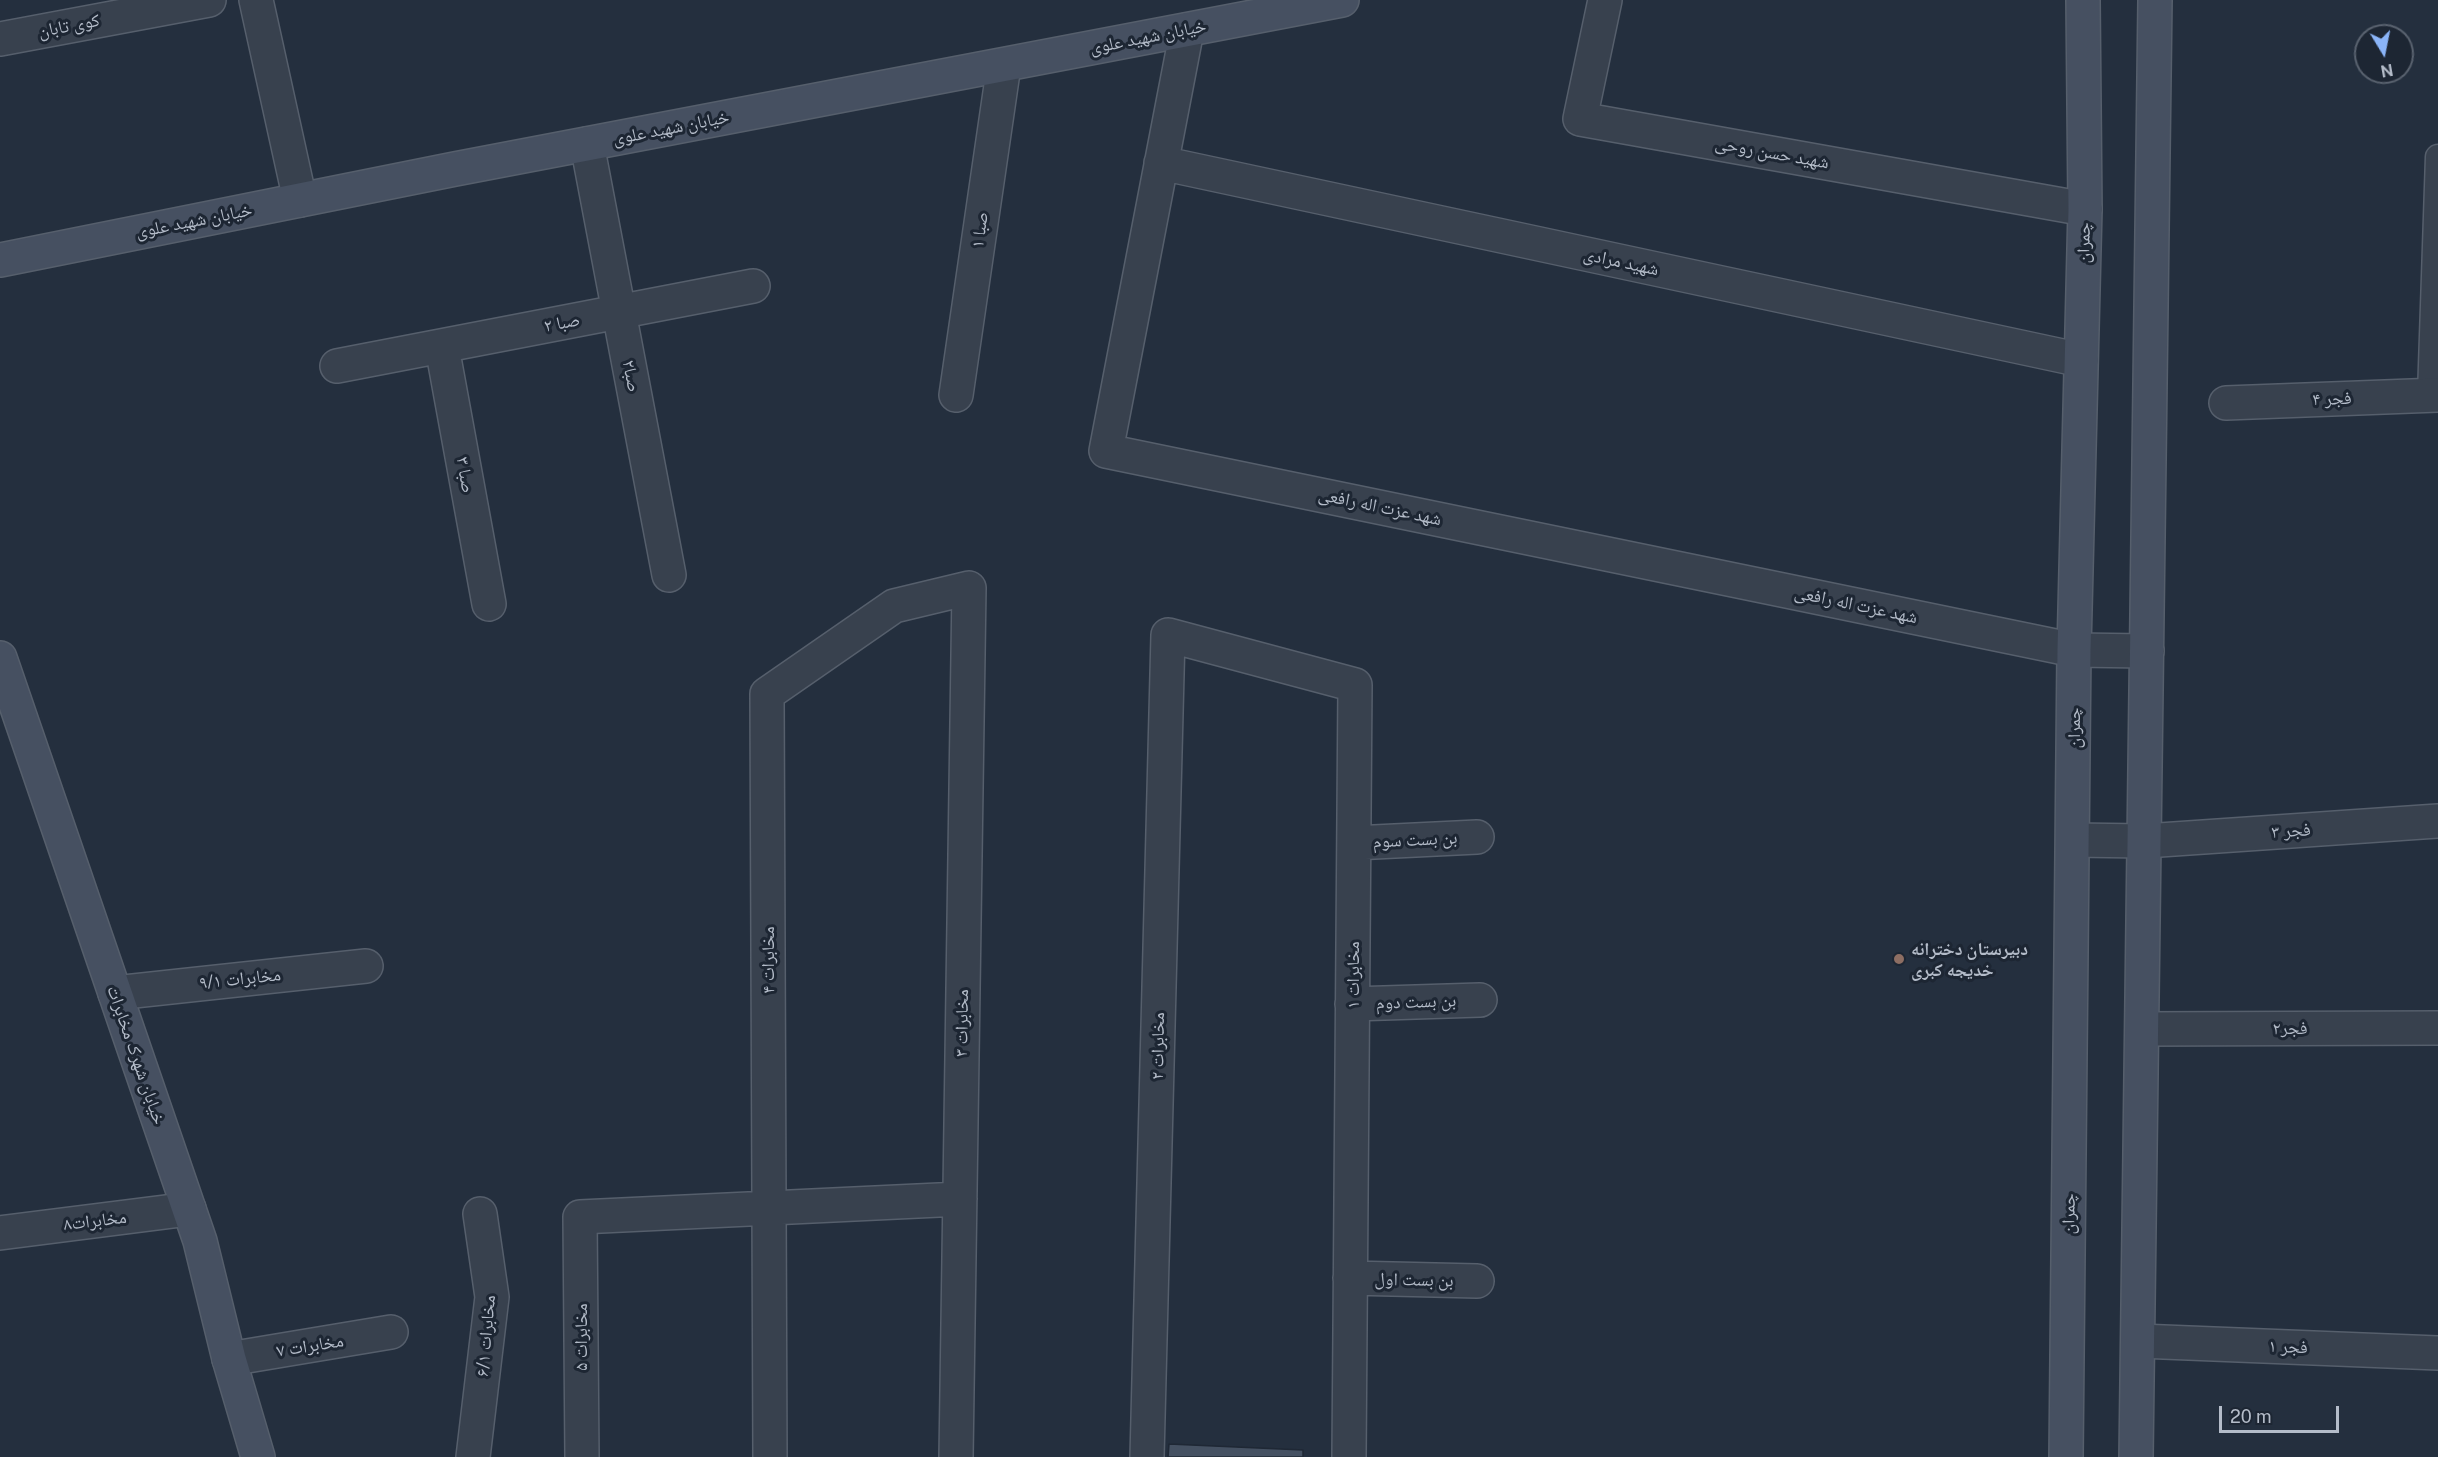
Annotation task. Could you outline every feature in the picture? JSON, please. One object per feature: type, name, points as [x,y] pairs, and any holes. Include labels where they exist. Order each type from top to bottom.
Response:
[{"type":"main road","name":"خیابان شهید علوی","points":[[0,260],[587,144],[1342,0]]},
{"type":"main road","name":"چمران","points":[[2066,1457],[2074,650],[2085,208],[2083,0]]},
{"type":"main road","points":[[2136,1457],[2155,0]]},
{"type":"main road","name":"خیابان شهرک مخابرات","points":[[0,658],[200,1241],[229,1359],[258,1457]]},
{"type":"street","name":"کوی تابان","points":[[0,39],[209,0]]},
{"type":"street","points":[[256,0],[300,200]]},
{"type":"street","name":"شهید حسن روحی","points":[[1605,0],[1580,119],[2085,208]]},
{"type":"street","name":"شهد عزت اله رافعی","points":[[1187,30],[1106,451],[2074,650]]},
{"type":"street","name":"صبا ۱","points":[[956,395],[1004,65]]},
{"type":"street","points":[[587,144],[619,312],[753,286]]},
{"type":"street","name":"شهید مرادی","points":[[1161,164],[2081,360]]},
{"type":"street","name":"صبا ۲","points":[[337,366],[619,312]]},
{"type":"street","name":"صبا۲","points":[[619,312],[669,575]]},
{"type":"street","name":"صبا ۳","points":[[442,347],[489,604]]},
{"type":"street","name":"فجر ۴","points":[[2226,403],[2434,395]]},
{"type":"street","name":"مخابرات ۳","points":[[956,1457],[969,588]]},
{"type":"street","name":"مخابرات ۴","points":[[770,1457],[767,694],[894,606],[969,588]]},
{"type":"street","name":"مخابرات ۱","points":[[1168,635],[1355,686],[1349,1457]]},
{"type":"street","name":"مخابرات ۲","points":[[1147,1457],[1168,635]]},
{"type":"street","points":[[2074,650],[2147,651]]},
{"type":"street","name":"فجر ۳","points":[[2073,840],[2145,841],[2438,821]]},
{"type":"street","name":"بن بست سوم","points":[[1354,843],[1477,837]]},
{"type":"street","name":"مخابرات ۹/۱","points":[[115,993],[366,966]]},
{"type":"street","name":"بن بست دوم","points":[[1352,1004],[1480,1000]]},
{"type":"street","name":"فجر۲","points":[[2143,1029],[2438,1028]]},
{"type":"street","points":[[769,1209],[960,1199]]},
{"type":"street","name":"مخابرات۸","points":[[0,1233],[189,1209]]},
{"type":"street","name":"مخابرات ۵","points":[[582,1457],[580,1217],[769,1209]]},
{"type":"street","name":"مخابرات ۶/۱","points":[[473,1457],[492,1298],[480,1214]]},
{"type":"street","name":"بن بست اول","points":[[1350,1278],[1478,1281]]},
{"type":"street","name":"مخابرات ۷","points":[[229,1359],[391,1332]]},
{"type":"street","name":"فجر ۱","points":[[2139,1341],[2438,1353]]},
{"type":"lane","points":[[2434,395],[2438,157]]},
{"type":"building","points":[[1169,1444],[1303,1450],[1303,1457],[1168,1457]]},
{"type":"place","name":"دبیرستان دخترانه خدیجه کبری","points":[[1899,959]]}]
